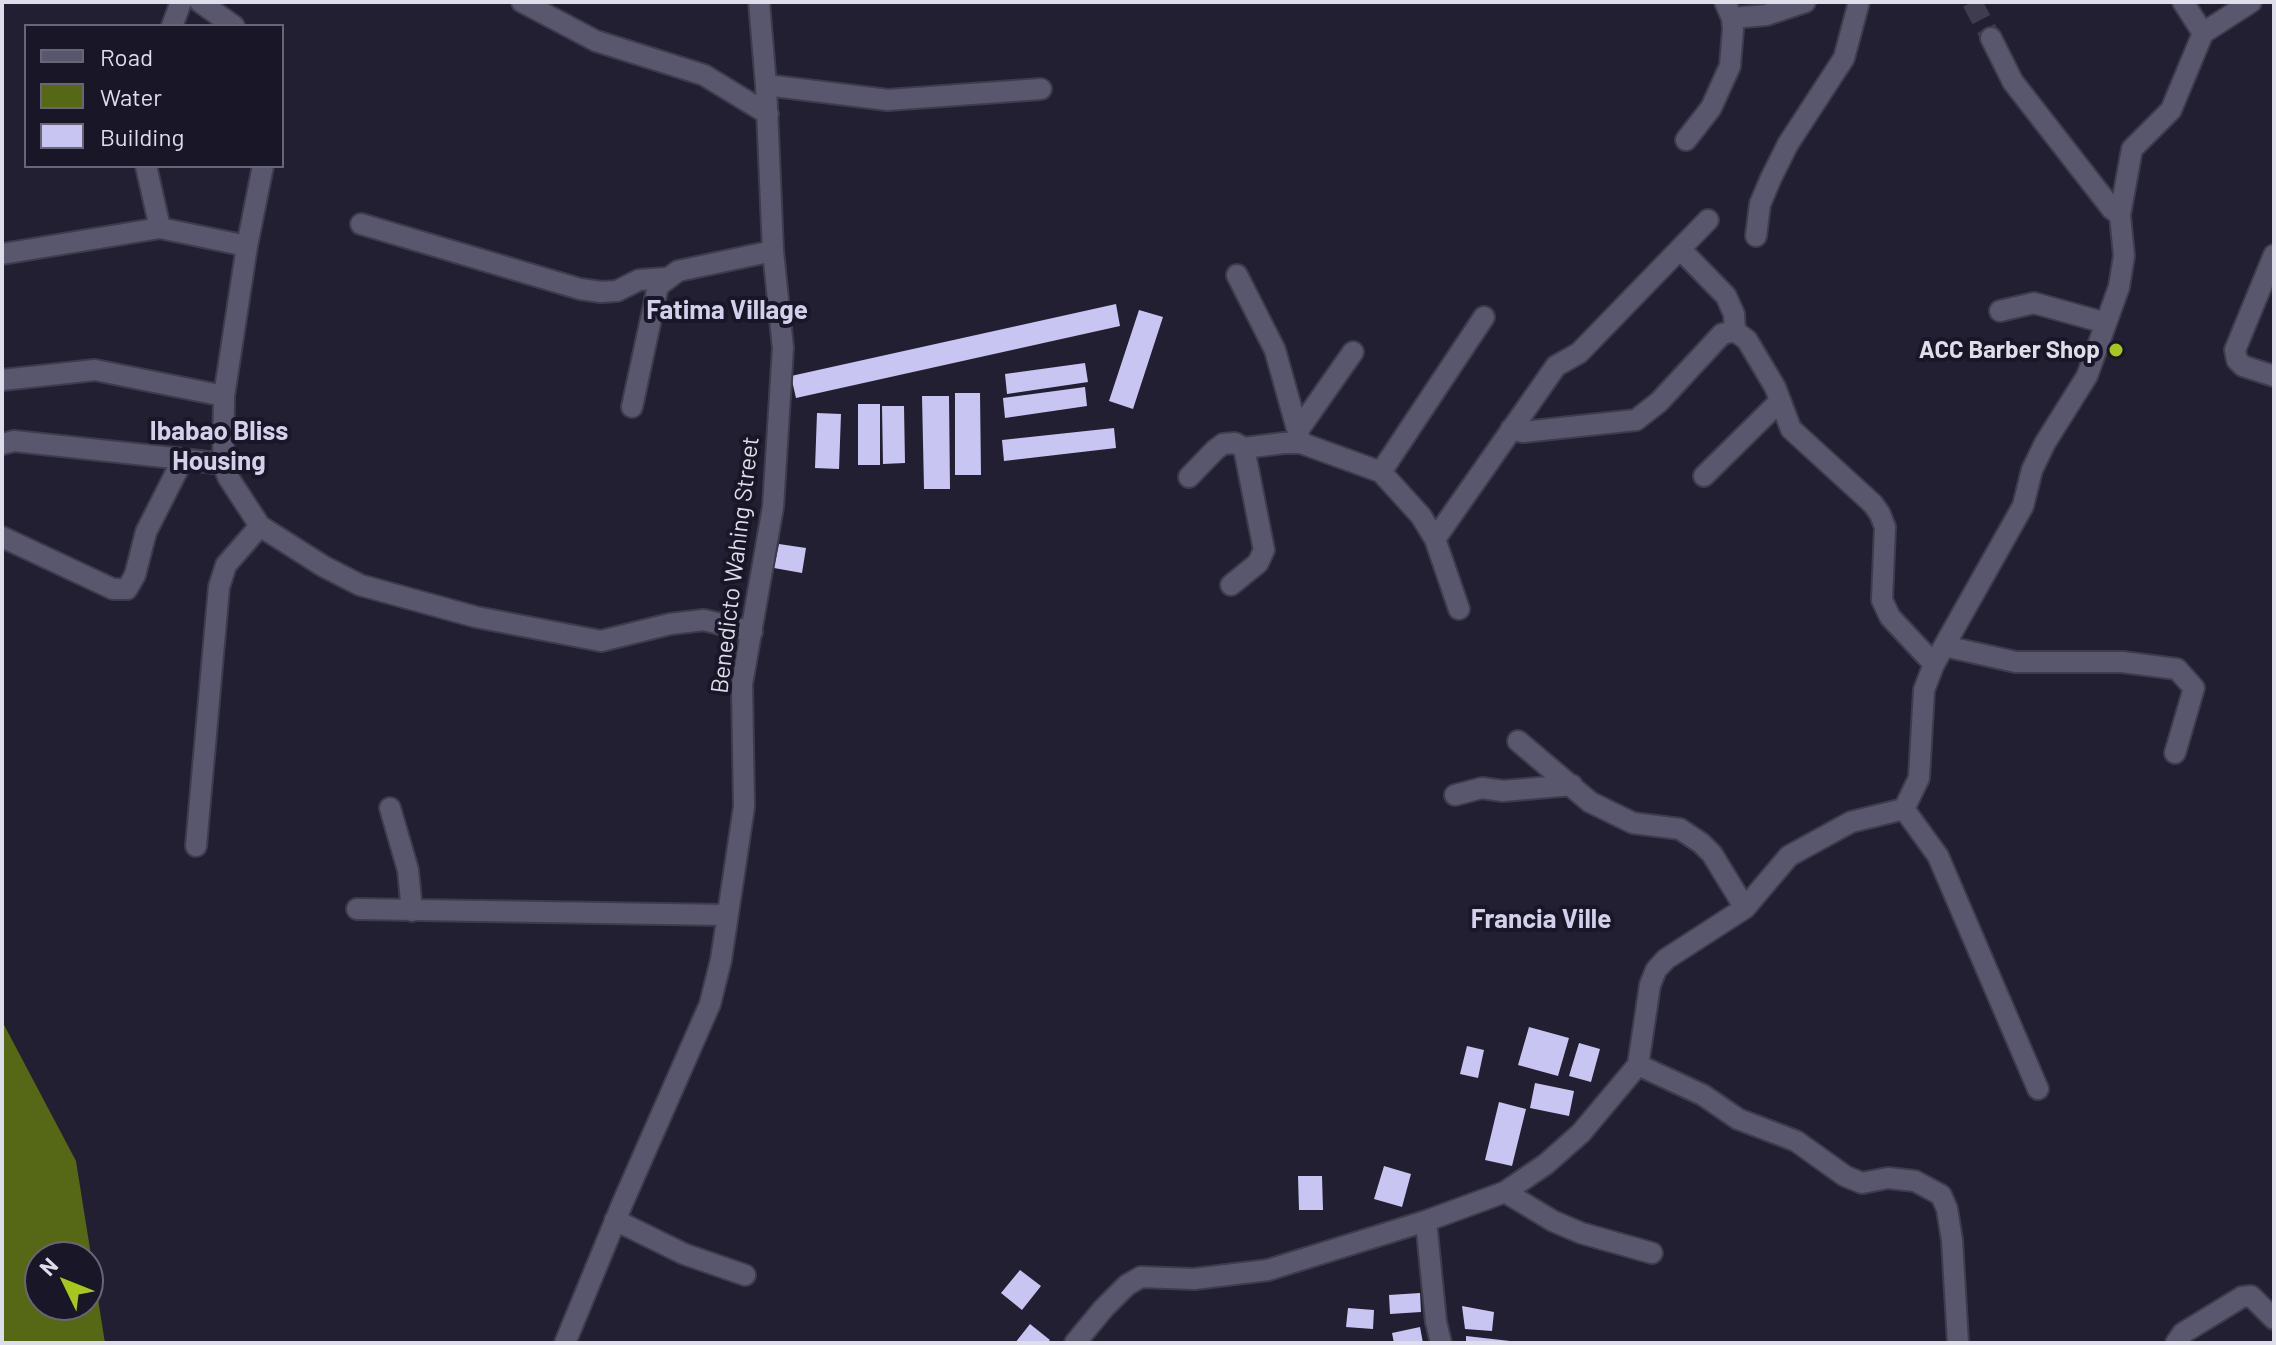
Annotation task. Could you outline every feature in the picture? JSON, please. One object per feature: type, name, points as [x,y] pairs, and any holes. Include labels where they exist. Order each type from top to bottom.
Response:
[{"type":"street","points":[[173,24],[181,2]]},
{"type":"street","points":[[200,2],[231,24]]},
{"type":"street","points":[[522,2],[596,41],[704,75],[768,114]]},
{"type":"street","name":"Benedicto Wahing Street","points":[[565,1343],[615,1220],[710,1004],[721,960],[744,807],[742,684],[773,507],[783,348],[773,251],[768,114],[759,2]]},
{"type":"street","points":[[1686,140],[1711,108],[1730,66],[1729,10],[1766,15],[1805,2]]},
{"type":"street","points":[[1756,236],[1760,204],[1771,178],[1788,144],[1844,58],[1859,2]]},
{"type":"street","points":[[2183,2],[2203,33]]},
{"type":"street","points":[[1904,809],[1919,778],[1924,690],[1939,655],[2023,506],[2032,470],[2045,443],[2087,376],[2119,287],[2124,256],[2120,215],[2132,149],[2171,110],[2203,33],[2251,2]]},
{"type":"street","points":[[1991,38],[2013,82],[2112,209],[2120,215]]},
{"type":"street","points":[[766,85],[888,100],[917,95],[957,96],[1041,89]]},
{"type":"street","points":[[146,168],[160,228]]},
{"type":"street","points":[[263,168],[224,396],[223,464],[260,526],[323,566],[360,585],[476,617],[601,641],[670,624],[704,620],[752,632]]},
{"type":"street","points":[[1435,539],[1556,366],[1579,353],[1708,220]]},
{"type":"street","points":[[361,224],[580,289],[617,291],[639,280],[666,278]]},
{"type":"street","points":[[2,254],[160,228],[247,246]]},
{"type":"street","points":[[1681,250],[1726,296],[1734,314],[1735,331],[1747,340],[1775,387],[1791,429],[1880,514],[1885,527],[1882,600],[1890,617],[1939,655],[2016,662],[2122,662],[2177,669],[2194,688],[2175,753]]},
{"type":"street","points":[[632,407],[658,286],[678,271],[773,251]]},
{"type":"street","points":[[2274,255],[2235,350],[2237,360],[2243,366],[2274,376]]},
{"type":"street","points":[[1237,275],[1275,350],[1300,436],[1381,472],[1421,516],[1435,539],[1459,609]]},
{"type":"street","points":[[2000,311],[2034,303],[2106,323]]},
{"type":"street","points":[[1381,472],[1484,317]]},
{"type":"street","points":[[1511,429],[1523,432],[1636,420],[1659,402],[1722,334],[1735,331]]},
{"type":"street","points":[[1189,477],[1223,444],[1235,443],[1244,448],[1284,443],[1300,436],[1353,352]]},
{"type":"street","points":[[2,380],[95,370],[224,396]]},
{"type":"street","points":[[1704,476],[1779,402]]},
{"type":"street","points":[[2,444],[14,441],[223,464]]},
{"type":"street","points":[[1231,585],[1258,563],[1264,550],[1244,448]]},
{"type":"street","points":[[2,537],[113,589],[127,589],[135,575],[146,532],[183,459]]},
{"type":"street","points":[[196,846],[219,587],[226,565],[260,526]]},
{"type":"street","points":[[1518,741],[1590,802],[1613,815],[1633,823],[1680,829],[1701,843],[1712,854],[1745,908]]},
{"type":"street","points":[[1455,795],[1482,788],[1503,791],[1572,785]]},
{"type":"street","points":[[390,808],[408,870],[412,911]]},
{"type":"street","points":[[1075,1343],[1127,1285],[1141,1277],[1194,1279],[1268,1270],[1426,1221],[1505,1192],[1546,1164],[1581,1133],[1638,1065],[1650,985],[1656,970],[1666,959],[1745,908],[1789,856],[1851,822],[1904,809]]},
{"type":"street","points":[[1904,809],[1938,856],[2038,1089]]},
{"type":"street","points":[[357,909],[726,915]]},
{"type":"street","points":[[1638,1065],[1703,1095],[1738,1119],[1796,1141],[1845,1176],[1862,1183],[1888,1178],[1915,1181],[1941,1195],[1947,1209],[1952,1240],[1958,1343]]},
{"type":"street","points":[[1505,1192],[1553,1221],[1581,1233],[1652,1253]]},
{"type":"street","points":[[615,1220],[684,1254],[745,1275]]},
{"type":"street","points":[[1426,1221],[1441,1343]]},
{"type":"street","points":[[2176,1343],[2183,1333],[2242,1297],[2251,1296],[2274,1319]]},
{"type":"water","points":[[2,1021],[76,1161],[89,1241],[24,1241],[24,1321],[101,1321],[105,1343],[2,1343]]},
{"type":"building","points":[[1116,304],[1120,326],[796,398],[791,376]]},
{"type":"building","points":[[1139,310],[1163,317],[1133,409],[1109,401]]},
{"type":"building","points":[[1085,363],[1088,382],[1007,394],[1005,374]]},
{"type":"building","points":[[1085,387],[1087,406],[1005,418],[1003,398]]},
{"type":"building","points":[[955,393],[980,393],[981,475],[955,475]]},
{"type":"building","points":[[922,396],[949,396],[950,489],[924,489]]},
{"type":"building","points":[[858,404],[880,404],[880,465],[858,465]]},
{"type":"building","points":[[882,406],[904,406],[905,463],[883,464]]},
{"type":"building","points":[[817,413],[841,414],[839,469],[815,468]]},
{"type":"building","points":[[1114,428],[1116,448],[1004,461],[1002,440]]},
{"type":"building","points":[[779,544],[806,548],[802,573],[774,568]]},
{"type":"building","points":[[1529,1027],[1569,1038],[1558,1076],[1518,1065]]},
{"type":"building","points":[[1579,1043],[1600,1049],[1591,1082],[1569,1076]]},
{"type":"building","points":[[1467,1046],[1484,1050],[1478,1078],[1460,1074]]},
{"type":"building","points":[[1535,1083],[1574,1091],[1569,1116],[1530,1108]]},
{"type":"building","points":[[1499,1102],[1526,1109],[1512,1166],[1485,1160]]},
{"type":"building","points":[[1384,1166],[1411,1174],[1402,1207],[1374,1199]]},
{"type":"building","points":[[1298,1176],[1322,1176],[1323,1210],[1299,1210]]},
{"type":"building","points":[[1020,1270],[1041,1286],[1022,1310],[1001,1293]]},
{"type":"building","points":[[1420,1293],[1421,1312],[1390,1314],[1389,1295]]},
{"type":"building","points":[[1462,1306],[1494,1312],[1492,1331],[1465,1329]]},
{"type":"building","points":[[1348,1308],[1374,1310],[1373,1329],[1346,1327]]},
{"type":"building","points":[[1030,1324],[1050,1340],[1047,1343],[1015,1343]]},
{"type":"building","points":[[1420,1327],[1423,1343],[1394,1343],[1392,1333]]},
{"type":"building","points":[[1466,1336],[1510,1341],[1510,1343],[1466,1343]]},
{"type":"tunnel","points":[[1972,2],[1991,38]]},
{"type":"place","name":"ACC Barber Shop","points":[[2116,350]]},
{"type":"district","name":"Fatima Village","points":[[727,310]]},
{"type":"district","name":"Ibabao Bliss Housing","points":[[219,446]]},
{"type":"district","name":"Francia Ville","points":[[1541,919]]}]
